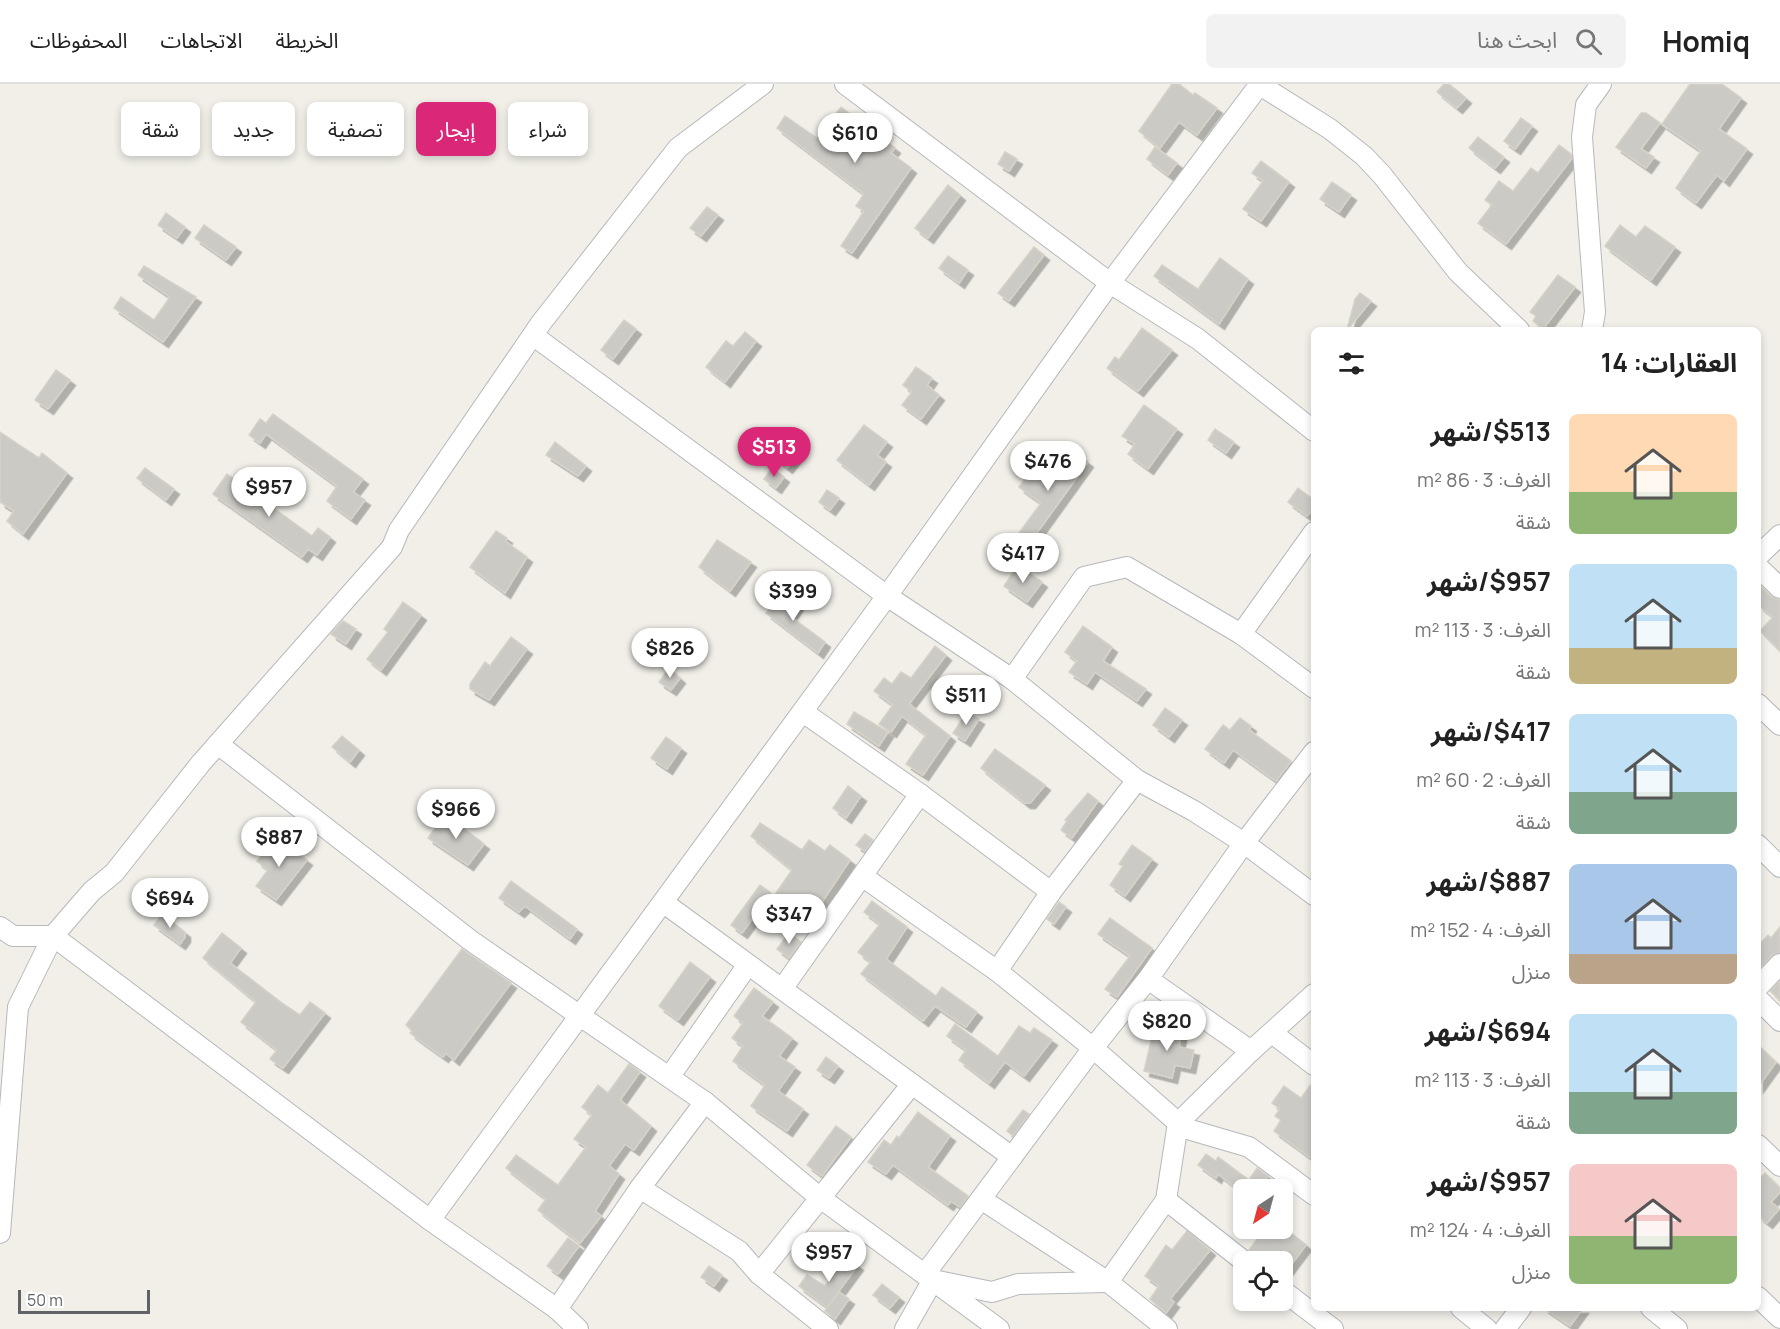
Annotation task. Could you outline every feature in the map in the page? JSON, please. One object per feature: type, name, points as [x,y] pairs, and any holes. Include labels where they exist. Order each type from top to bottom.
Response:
[{"type":"street","points":[[0,1233],[18,1007],[53,936],[92,891],[114,873],[218,744],[392,547],[399,530],[534,336],[583,268],[678,148],[763,84]]},
{"type":"street","points":[[845,84],[1110,283],[1198,339],[1311,429]]},
{"type":"street","points":[[430,1220],[803,712],[1110,283],[1260,84],[1330,129],[1364,156],[1382,175],[1458,272],[1516,327]]},
{"type":"street","points":[[1592,327],[1594,312],[1582,137],[1586,105],[1601,84]]},
{"type":"street","points":[[534,336],[887,596],[1012,680],[1137,780],[1194,811],[1244,843],[1311,893]]},
{"type":"street","points":[[1761,553],[1780,535]]},
{"type":"street","points":[[1240,634],[1311,536]]},
{"type":"street","points":[[1012,680],[1084,577],[1127,567],[1240,634],[1311,686]]},
{"type":"street","points":[[1761,570],[1780,588]]},
{"type":"street","points":[[1761,707],[1780,725]]},
{"type":"street","points":[[803,712],[920,794],[1051,892]]},
{"type":"street","points":[[218,744],[470,940],[580,1018],[670,1076],[705,1102],[819,1197],[999,1329]]},
{"type":"street","points":[[905,1329],[929,1277],[981,1199],[1093,1048],[1148,980],[1244,843],[1311,756]]},
{"type":"street","points":[[997,970],[1051,892],[1137,780]]},
{"type":"street","points":[[782,989],[920,794]]},
{"type":"street","points":[[1761,848],[1780,867]]},
{"type":"street","points":[[862,876],[997,970],[1093,1048],[1184,1128],[1249,1147],[1311,1194]]},
{"type":"street","points":[[664,903],[747,966],[782,989],[1012,1157]]},
{"type":"street","points":[[0,927],[13,936],[53,936],[430,1220],[556,1309],[578,1329]]},
{"type":"street","points":[[1761,984],[1780,964]]},
{"type":"street","points":[[670,1076],[747,966]]},
{"type":"street","points":[[1148,980],[1251,1051]]},
{"type":"street","points":[[1108,1282],[1166,1200],[1178,1123],[1251,1051],[1311,997]]},
{"type":"street","points":[[1761,1002],[1780,1021]]},
{"type":"street","points":[[1272,1033],[1311,1063]]},
{"type":"street","points":[[759,1274],[912,1084]]},
{"type":"street","points":[[556,1309],[640,1188],[705,1102]]},
{"type":"street","points":[[1761,1148],[1780,1166]]},
{"type":"street","points":[[640,1188],[739,1251],[759,1274],[828,1329]]},
{"type":"street","points":[[981,1199],[1108,1282],[1167,1329]]},
{"type":"street","points":[[1166,1200],[1233,1253]]},
{"type":"street","points":[[929,1277],[992,1292],[1018,1284],[1108,1282]]},
{"type":"street","points":[[1293,1298],[1333,1329]]},
{"type":"street","points":[[1761,1299],[1780,1318]]},
{"type":"street","points":[[1465,1311],[1487,1329]]},
{"type":"street","points":[[1505,1329],[1519,1311]]},
{"type":"street","points":[[1655,1311],[1677,1329]]},
{"type":"building","points":[[1172,84],[1179,84],[1193,95],[1195,93],[1217,108],[1197,135],[1179,122],[1160,148],[1139,131]]},
{"type":"building","points":[[1444,84],[1449,84],[1466,98],[1457,108],[1437,92]]},
{"type":"building","points":[[1690,84],[1722,84],[1741,98],[1719,129],[1747,149],[1724,181],[1717,175],[1696,203],[1676,188],[1701,151],[1662,124]]},
{"type":"building","points":[[841,107],[895,148],[891,153],[911,168],[852,253],[841,246],[864,211],[856,206],[864,194],[777,128],[785,116],[817,138]]},
{"type":"building","points":[[1641,113],[1646,113],[1660,123],[1641,149],[1654,157],[1646,168],[1616,147]]},
{"type":"building","points":[[1521,118],[1532,126],[1515,149],[1504,141]]},
{"type":"building","points":[[1478,137],[1504,157],[1495,168],[1469,148]]},
{"type":"building","points":[[1559,145],[1571,154],[1572,158],[1506,244],[1478,223],[1492,205],[1485,200],[1499,181],[1513,191],[1531,168],[1538,173]]},
{"type":"building","points":[[1155,147],[1177,163],[1168,175],[1147,159]]},
{"type":"building","points":[[1005,152],[1017,159],[1009,171],[998,164]]},
{"type":"building","points":[[1261,161],[1289,182],[1261,221],[1243,209],[1263,181],[1252,173]]},
{"type":"building","points":[[1332,182],[1351,195],[1339,212],[1320,199]]},
{"type":"building","points":[[948,185],[960,195],[928,238],[915,228]]},
{"type":"building","points":[[707,207],[718,215],[701,236],[690,228]]},
{"type":"building","points":[[166,213],[185,227],[177,238],[158,225]]},
{"type":"building","points":[[204,225],[236,247],[226,260],[195,238]]},
{"type":"building","points":[[1620,225],[1636,237],[1645,226],[1675,247],[1651,280],[1605,246]]},
{"type":"building","points":[[1034,247],[1044,255],[1009,301],[998,293]]},
{"type":"building","points":[[948,256],[968,270],[959,283],[939,268]]},
{"type":"building","points":[[1220,258],[1248,279],[1219,324],[1154,276],[1162,265],[1198,289]]},
{"type":"building","points":[[144,266],[196,297],[163,342],[114,308],[121,297],[154,320],[170,297],[138,275]]},
{"type":"building","points":[[1558,275],[1575,287],[1545,327],[1540,327],[1533,321],[1536,316],[1530,312]]},
{"type":"building","points":[[1360,293],[1371,301],[1348,327],[1355,299]]},
{"type":"building","points":[[624,320],[636,329],[613,359],[601,350]]},
{"type":"building","points":[[1142,328],[1172,350],[1138,391],[1107,368],[1115,357],[1119,360]]},
{"type":"building","points":[[745,332],[756,341],[725,382],[706,367],[726,341],[733,346]]},
{"type":"building","points":[[916,367],[932,378],[927,385],[939,395],[921,419],[902,405],[912,392],[903,385]]},
{"type":"building","points":[[56,370],[70,380],[48,409],[35,400]]},
{"type":"building","points":[[1144,405],[1177,429],[1148,469],[1128,454],[1135,444],[1122,436]]},
{"type":"building","points":[[273,414],[363,479],[353,492],[365,500],[351,519],[327,501],[337,486],[266,434],[260,443],[249,435],[260,419],[266,423]]},
{"type":"building","points":[[864,425],[887,442],[877,455],[886,462],[869,485],[837,460]]},
{"type":"building","points":[[1215,429],[1234,442],[1226,453],[1208,440]]},
{"type":"building","points":[[0,432],[39,458],[42,453],[67,473],[23,534],[7,521],[14,511],[0,502]]},
{"type":"building","points":[[781,432],[802,449],[787,468],[766,451]]},
{"type":"building","points":[[555,442],[586,466],[578,476],[546,455]]},
{"type":"building","points":[[1077,454],[1088,462],[1031,541],[1019,533],[1041,503],[1019,487],[1037,462],[1059,478]]},
{"type":"building","points":[[145,468],[174,489],[166,500],[137,478]]},
{"type":"building","points":[[772,468],[784,477],[776,488],[764,479]]},
{"type":"building","points":[[227,474],[312,536],[318,528],[330,537],[317,555],[308,549],[302,557],[213,494]]},
{"type":"building","points":[[1298,488],[1311,498],[1311,511],[1307,516],[1288,502]]},
{"type":"building","points":[[827,490],[839,498],[830,510],[819,502]]},
{"type":"building","points":[[496,531],[507,538],[505,541],[527,557],[505,593],[470,567]]},
{"type":"building","points":[[717,540],[751,562],[730,591],[699,567]]},
{"type":"building","points":[[1018,565],[1042,582],[1027,602],[1004,586]]},
{"type":"building","points":[[1761,587],[1772,597],[1780,600],[1780,651],[1761,632],[1773,617],[1761,607]]},
{"type":"building","points":[[782,593],[798,605],[790,616],[825,642],[818,653],[766,613]]},
{"type":"building","points":[[403,602],[421,615],[381,670],[367,659],[388,632],[384,629]]},
{"type":"building","points":[[343,621],[356,629],[346,644],[331,634]]},
{"type":"building","points":[[1083,626],[1112,647],[1103,661],[1146,689],[1137,701],[1095,672],[1087,684],[1069,672],[1077,661],[1065,652]]},
{"type":"building","points":[[511,637],[527,649],[489,700],[470,689],[470,684],[485,662],[490,666]]},
{"type":"building","points":[[935,646],[946,655],[909,704],[950,736],[923,775],[906,764],[926,735],[902,716],[891,732],[879,724],[893,705],[874,691],[884,678],[892,684],[901,672],[911,678]]},
{"type":"building","points":[[669,668],[680,678],[671,690],[659,682]]},
{"type":"building","points":[[1165,708],[1182,720],[1169,737],[1153,725]]},
{"type":"building","points":[[854,712],[888,732],[879,746],[847,724]]},
{"type":"building","points":[[967,712],[979,719],[965,741],[953,733]]},
{"type":"building","points":[[1240,718],[1251,726],[1249,730],[1291,761],[1276,781],[1233,750],[1224,763],[1205,749],[1223,725],[1230,730]]},
{"type":"building","points":[[342,736],[359,750],[350,762],[332,747]]},
{"type":"building","points":[[666,737],[681,748],[667,769],[651,758]]},
{"type":"building","points":[[995,749],[1045,785],[1030,803],[1025,803],[981,768]]},
{"type":"building","points":[[848,786],[861,796],[846,818],[833,808]]},
{"type":"building","points":[[1088,793],[1098,801],[1072,838],[1061,830],[1067,821],[1065,820]]},
{"type":"building","points":[[445,814],[484,844],[468,865],[428,838]]},
{"type":"building","points":[[760,823],[802,850],[809,840],[825,851],[830,845],[850,860],[812,917],[801,909],[791,923],[767,906],[792,870],[751,836]]},
{"type":"building","points":[[865,834],[873,840],[865,851],[856,845]]},
{"type":"building","points":[[275,837],[307,860],[276,900],[256,886],[268,870],[257,861]]},
{"type":"building","points":[[1132,845],[1152,859],[1125,896],[1110,885],[1123,866],[1119,864]]},
{"type":"building","points":[[511,881],[577,929],[570,939],[525,906],[519,912],[499,898]]},
{"type":"building","points":[[760,885],[771,893],[742,933],[731,925]]},
{"type":"building","points":[[872,901],[907,927],[886,959],[936,996],[942,987],[977,1012],[966,1027],[935,1006],[923,1021],[861,974],[871,962],[858,952],[880,924],[864,912]]},
{"type":"building","points":[[1059,902],[1066,907],[1054,924],[1047,919]]},
{"type":"building","points":[[162,914],[185,932],[185,937],[180,944],[154,925]]},
{"type":"building","points":[[1110,918],[1152,948],[1117,997],[1105,989],[1130,956],[1098,934]]},
{"type":"building","points":[[1780,927],[1780,952],[1772,955],[1761,967],[1761,943],[1768,935],[1771,938]]},
{"type":"building","points":[[222,933],[241,948],[230,963],[300,1015],[310,1002],[325,1013],[283,1068],[270,1059],[277,1050],[241,1022],[256,1002],[203,958]]},
{"type":"building","points":[[789,933],[801,942],[789,958],[777,949]]},
{"type":"building","points":[[462,949],[511,983],[454,1060],[446,1053],[443,1057],[422,1042],[410,1033],[412,1031],[406,1025]]},
{"type":"building","points":[[690,962],[710,977],[678,1020],[659,1006]]},
{"type":"building","points":[[1780,981],[1780,1000],[1770,991]]},
{"type":"building","points":[[754,988],[773,1002],[762,1016],[792,1038],[779,1056],[795,1067],[778,1091],[803,1109],[787,1131],[751,1106],[765,1085],[733,1061],[743,1046],[732,1038],[743,1023],[734,1016]]},
{"type":"building","points":[[955,1024],[998,1056],[1019,1026],[1030,1033],[1034,1028],[1052,1040],[1024,1076],[1005,1062],[989,1083],[959,1060],[966,1050],[947,1036]]},
{"type":"building","points":[[1155,1024],[1182,1030],[1179,1047],[1194,1050],[1190,1068],[1175,1065],[1172,1078],[1144,1071]]},
{"type":"building","points":[[1761,1048],[1776,1062],[1761,1083]]},
{"type":"building","points":[[826,1057],[838,1066],[829,1078],[817,1070]]},
{"type":"building","points":[[629,1064],[640,1072],[620,1100],[651,1126],[634,1150],[625,1144],[609,1166],[619,1174],[595,1211],[601,1216],[580,1243],[538,1210],[546,1199],[506,1168],[516,1155],[558,1185],[586,1147],[574,1139],[592,1115],[582,1107],[598,1085],[608,1093]]},
{"type":"building","points":[[1311,1084],[1311,1158],[1274,1131],[1281,1120],[1275,1116],[1280,1109],[1272,1103],[1284,1086],[1301,1098]]},
{"type":"building","points":[[1023,1110],[1029,1114],[1013,1136],[1007,1131]]},
{"type":"building","points":[[918,1112],[950,1136],[928,1167],[968,1196],[960,1207],[951,1201],[948,1205],[893,1165],[886,1174],[868,1162],[884,1140],[891,1145],[897,1136],[899,1138]]},
{"type":"building","points":[[836,1126],[851,1137],[822,1176],[807,1165]]},
{"type":"building","points":[[1206,1154],[1216,1161],[1218,1157],[1248,1179],[1233,1179],[1233,1185],[1218,1174],[1216,1178],[1198,1165]]},
{"type":"building","points":[[1257,1168],[1268,1176],[1266,1179],[1250,1179]]},
{"type":"building","points":[[1765,1173],[1780,1188],[1780,1192],[1771,1202],[1779,1209],[1767,1223],[1761,1218],[1761,1177]]},
{"type":"building","points":[[1187,1231],[1210,1250],[1170,1299],[1174,1302],[1166,1313],[1150,1299],[1159,1286],[1145,1276],[1166,1245],[1172,1250]]},
{"type":"building","points":[[1293,1234],[1306,1245],[1293,1262],[1293,1251],[1249,1250],[1257,1239],[1293,1239]]},
{"type":"building","points":[[568,1238],[579,1246],[558,1274],[547,1266]]},
{"type":"building","points":[[846,1257],[858,1265],[827,1307],[799,1286],[807,1275],[825,1286]]},
{"type":"building","points":[[709,1266],[722,1275],[714,1286],[701,1277]]},
{"type":"building","points":[[882,1284],[899,1297],[890,1308],[873,1295]]},
{"type":"building","points":[[839,1292],[849,1299],[835,1319],[825,1311]]},
{"type":"building","points":[[1548,1311],[1581,1311],[1570,1326]]}]
